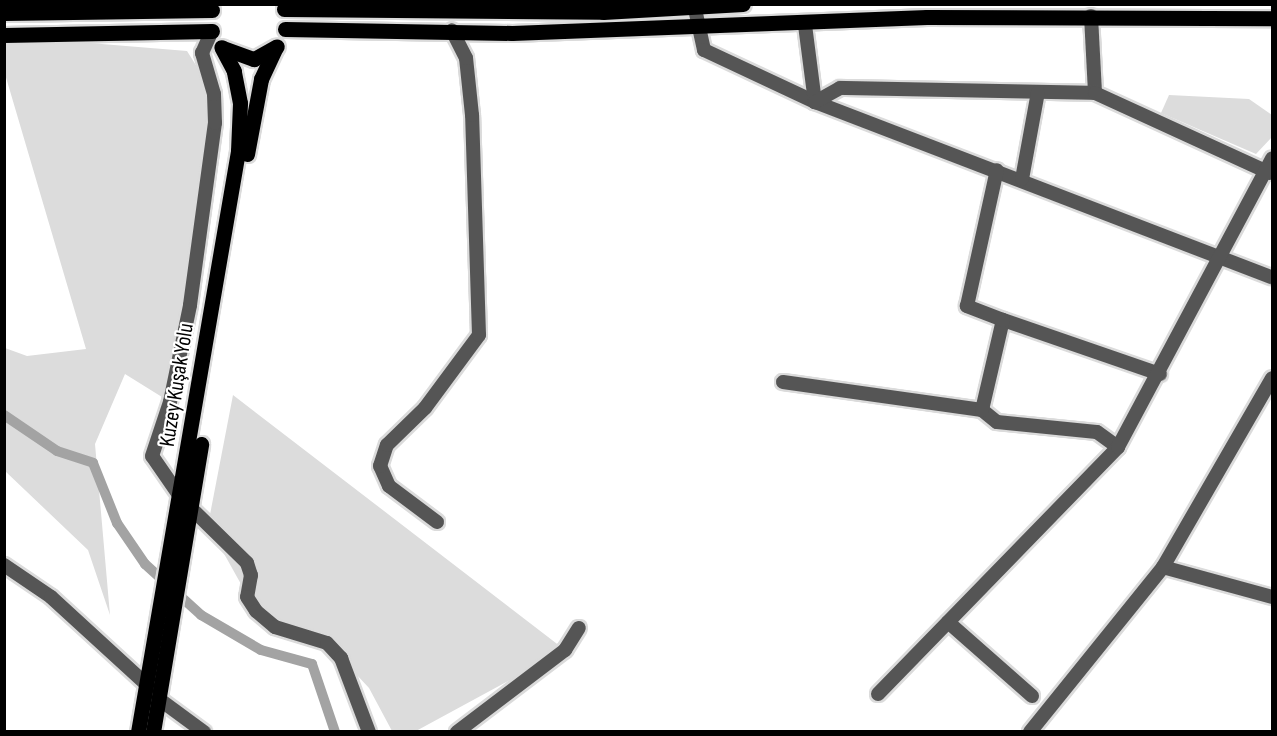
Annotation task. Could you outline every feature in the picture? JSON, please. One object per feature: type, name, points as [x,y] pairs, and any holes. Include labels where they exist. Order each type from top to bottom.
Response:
[{"type":"main road","points":[[742,4],[694,9],[284,7],[285,29],[618,30],[1091,16],[1272,18]]},
{"type":"main road","points":[[4,13],[22,8],[213,8],[212,31],[4,35]]},
{"type":"main road","name":"Kuzey Kuşak Yolu","points":[[153,732],[176,566],[254,105],[285,29]]},
{"type":"main road","name":"Kuzey Kuşak Yolu","points":[[176,566],[238,151],[240,103],[234,71],[212,31]]},
{"type":"main road","points":[[221,47],[248,58],[276,47]]},
{"type":"main road","name":"Kuzey Kuşak Yolu","points":[[138,732],[147,686],[168,616]]},
{"type":"street","points":[[600,8],[618,30]]},
{"type":"street","points":[[694,9],[695,28],[704,50],[815,102],[1022,179],[1272,277]]},
{"type":"street","points":[[1091,16],[1095,93]]},
{"type":"street","points":[[805,25],[815,102]]},
{"type":"street","points":[[437,522],[389,486],[380,466],[387,445],[425,408],[478,335],[472,116],[466,58],[452,30]]},
{"type":"street","points":[[179,495],[152,456],[170,402],[190,305],[215,123],[214,94],[202,52],[212,31]]},
{"type":"street","points":[[815,102],[840,88],[1095,93],[1268,172]]},
{"type":"street","points":[[1022,179],[1038,92]]},
{"type":"street","points":[[878,694],[1118,447],[1223,259],[1268,172],[1272,158]]},
{"type":"street","points":[[997,170],[967,306],[1160,374]]},
{"type":"street","points":[[982,410],[1003,320]]},
{"type":"street","points":[[1030,732],[1163,567],[1272,378]]},
{"type":"street","points":[[783,382],[982,410],[997,422],[1097,432],[1118,447]]},
{"type":"street","points":[[195,512],[247,563],[251,575],[247,597],[256,611],[284,631],[327,643],[341,658],[369,732]]},
{"type":"street","points":[[4,565],[51,597],[147,686]]},
{"type":"street","points":[[1163,567],[1272,597]]},
{"type":"street","points":[[948,622],[1032,696]]},
{"type":"street","points":[[457,732],[565,650],[579,628]]},
{"type":"street","points":[[159,699],[204,732]]},
{"type":"shaded area","points":[[4,36],[187,51],[214,94],[170,402],[125,374],[95,444],[110,615],[88,550],[5,471],[5,348],[27,356],[86,349],[5,74]]},
{"type":"shaded area","points":[[1169,95],[1249,99],[1272,115],[1272,137],[1256,154],[1161,113]]},
{"type":"shaded area","points":[[233,395],[565,650],[416,731],[392,731],[369,688],[327,643],[256,611],[208,525]]},
{"type":"waterway","points":[[4,415],[57,451],[93,463],[117,523],[145,564],[201,615],[261,650],[312,664],[335,732]]}]
